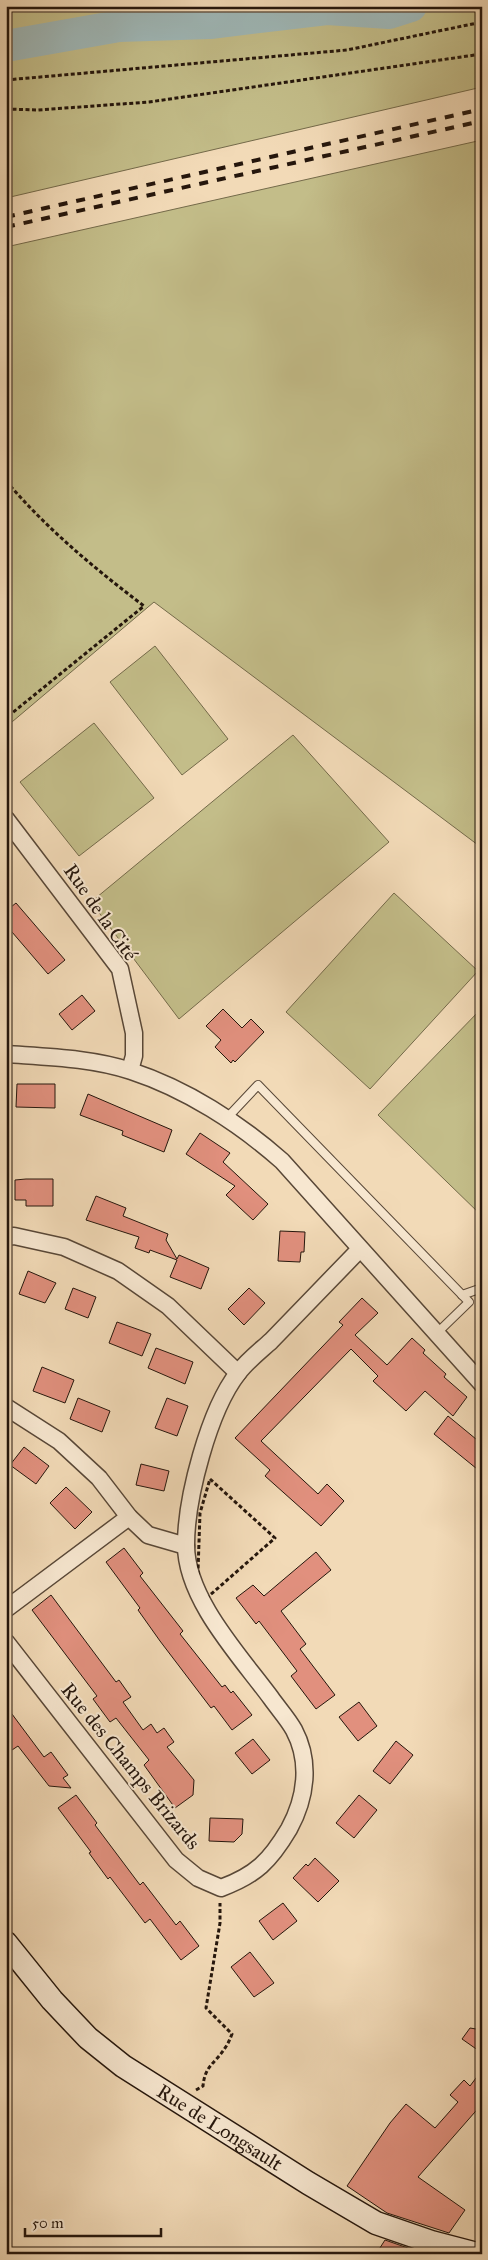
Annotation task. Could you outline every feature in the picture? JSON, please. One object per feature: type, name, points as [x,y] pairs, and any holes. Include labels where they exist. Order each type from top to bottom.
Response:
[{"type":"street","name":"Rue de la Cité","points":[[6,819],[120,968],[134,1033],[134,1056],[130,1070]]},
{"type":"street","points":[[6,1054],[65,1058],[130,1070],[167,1084],[226,1118],[256,1138],[282,1161],[482,1384]]},
{"type":"street","points":[[6,1237],[14,1236],[64,1247],[118,1271],[168,1306],[238,1373]]},
{"type":"street","points":[[221,1888],[243,1880],[263,1866],[283,1839],[298,1812],[306,1783],[304,1757],[294,1730],[201,1603],[191,1576],[186,1546],[190,1510],[199,1463],[221,1400],[238,1373],[360,1249]]},
{"type":"street","points":[[6,1407],[58,1441],[99,1478],[129,1517],[148,1535],[186,1546]]},
{"type":"street","points":[[6,1609],[129,1517]]},
{"type":"street","name":"Rue des Champs Brizards","points":[[6,1642],[176,1860],[198,1878],[221,1888]]},
{"type":"street","name":"Rue de Longsault","points":[[6,1943],[52,2000],[88,2038],[123,2066],[308,2183],[376,2223],[431,2242],[476,2249]]},
{"type":"lane","points":[[226,1118],[258,1085],[469,1302],[436,1334]]},
{"type":"lane","points":[[462,1295],[482,1288]]},
{"type":"path","points":[[6,80],[347,50],[482,22]]},
{"type":"path","points":[[6,109],[38,110],[148,102],[482,54]]},
{"type":"path","points":[[6,481],[32,511],[91,566],[144,606],[6,718]]},
{"type":"path","points":[[210,1479],[274,1538],[201,1603],[198,1571],[200,1513],[210,1479]]},
{"type":"path","points":[[176,2100],[203,2086],[204,2075],[210,2064],[224,2049],[232,2034],[206,2008],[220,1924],[221,1888]]},
{"type":"shaded area","points":[[6,6],[482,6],[482,87],[6,198]]},
{"type":"shaded area","points":[[482,140],[482,848],[154,602],[6,727],[6,247]]},
{"type":"shaded area","points":[[155,646],[228,739],[182,775],[110,682]]},
{"type":"shaded area","points":[[94,723],[154,798],[79,856],[20,782]]},
{"type":"shaded area","points":[[293,735],[389,842],[179,1019],[91,902]]},
{"type":"shaded area","points":[[394,893],[478,971],[370,1089],[286,1012]]},
{"type":"shaded area","points":[[482,1008],[482,1216],[378,1115]]},
{"type":"building","points":[[16,903],[65,960],[48,974],[6,925],[6,911]]},
{"type":"building","points":[[82,995],[95,1011],[72,1030],[59,1014]]},
{"type":"building","points":[[223,1009],[242,1028],[251,1019],[264,1032],[235,1062],[233,1060],[231,1063],[215,1047],[221,1040],[206,1026]]},
{"type":"building","points":[[17,1084],[55,1084],[55,1108],[16,1107]]},
{"type":"building","points":[[88,1094],[172,1130],[164,1152],[122,1135],[123,1131],[80,1115]]},
{"type":"building","points":[[200,1133],[230,1153],[223,1162],[268,1204],[253,1220],[226,1195],[235,1186],[186,1154]]},
{"type":"building","points":[[53,1179],[53,1206],[26,1206],[26,1200],[15,1200],[15,1180]]},
{"type":"building","points":[[96,1196],[126,1208],[123,1216],[168,1234],[166,1240],[177,1259],[179,1255],[209,1268],[201,1289],[170,1277],[177,1260],[150,1250],[149,1253],[135,1248],[139,1237],[86,1220]]},
{"type":"building","points":[[280,1231],[305,1232],[304,1252],[301,1252],[300,1262],[278,1261]]},
{"type":"building","points":[[28,1271],[56,1283],[45,1303],[19,1294]]},
{"type":"building","points":[[73,1288],[96,1297],[88,1318],[65,1309]]},
{"type":"building","points":[[249,1288],[265,1303],[244,1325],[228,1309]]},
{"type":"building","points":[[362,1298],[378,1313],[355,1335],[387,1365],[412,1338],[425,1350],[423,1353],[446,1374],[444,1377],[467,1397],[453,1416],[425,1391],[406,1411],[373,1381],[378,1376],[351,1349],[261,1441],[318,1494],[327,1484],[344,1501],[321,1526],[265,1476],[270,1470],[235,1438],[343,1325],[339,1322]]},
{"type":"building","points":[[117,1322],[151,1334],[142,1356],[109,1343]]},
{"type":"building","points":[[156,1348],[193,1362],[185,1384],[148,1368]]},
{"type":"building","points":[[42,1367],[74,1380],[65,1403],[33,1391]]},
{"type":"building","points":[[78,1398],[110,1411],[102,1432],[70,1419]]},
{"type":"building","points":[[167,1398],[188,1406],[177,1436],[155,1428]]},
{"type":"building","points":[[448,1416],[482,1444],[482,1473],[434,1434]]},
{"type":"building","points":[[24,1447],[49,1466],[36,1484],[10,1465]]},
{"type":"building","points":[[141,1464],[169,1471],[164,1491],[136,1485]]},
{"type":"building","points":[[66,1487],[92,1512],[75,1529],[50,1503]]},
{"type":"building","points":[[124,1548],[143,1573],[140,1576],[183,1631],[180,1634],[222,1687],[225,1685],[231,1693],[233,1691],[252,1715],[232,1730],[214,1706],[211,1708],[160,1641],[138,1610],[140,1608],[106,1562]]},
{"type":"building","points":[[316,1552],[331,1570],[281,1611],[306,1644],[300,1649],[335,1695],[316,1709],[291,1676],[297,1671],[259,1621],[256,1624],[236,1598],[253,1585],[264,1596]]},
{"type":"building","points":[[51,1595],[116,1682],[119,1680],[131,1697],[123,1702],[143,1730],[151,1724],[157,1733],[164,1728],[174,1742],[167,1747],[194,1780],[193,1795],[175,1808],[144,1765],[149,1760],[116,1718],[110,1722],[93,1699],[97,1696],[32,1610]]},
{"type":"building","points":[[359,1702],[377,1726],[358,1741],[339,1717]]},
{"type":"building","points":[[6,1706],[44,1757],[51,1752],[68,1775],[63,1778],[71,1788],[49,1786],[18,1746],[6,1754]]},
{"type":"building","points":[[253,1739],[270,1760],[252,1774],[235,1753]]},
{"type":"building","points":[[396,1741],[413,1755],[390,1784],[373,1771]]},
{"type":"building","points":[[76,1795],[97,1823],[95,1825],[140,1885],[143,1882],[176,1925],[180,1921],[199,1946],[181,1960],[150,1919],[145,1923],[110,1877],[108,1879],[89,1853],[91,1852],[58,1808]]},
{"type":"building","points":[[359,1795],[377,1810],[354,1838],[336,1823]]},
{"type":"building","points":[[210,1818],[243,1819],[242,1834],[234,1842],[209,1841]]},
{"type":"building","points":[[315,1858],[339,1881],[318,1902],[293,1878],[306,1864],[308,1866]]},
{"type":"building","points":[[283,1903],[297,1921],[273,1940],[259,1921]]},
{"type":"building","points":[[250,1952],[274,1983],[254,1997],[231,1967]]},
{"type":"building","points":[[470,2028],[482,2030],[482,2053],[462,2039]]},
{"type":"building","points":[[482,2070],[482,2104],[418,2177],[465,2210],[449,2233],[387,2213],[347,2186],[390,2123],[406,2104],[435,2128],[458,2102],[450,2095],[464,2080],[470,2086]]},
{"type":"building","points":[[385,2240],[425,2254],[376,2254]]},
{"type":"waterway","points":[[6,46],[119,26],[210,23],[327,9],[389,13],[411,6]]},
{"type":"railway","points":[[6,217],[482,109]]},
{"type":"railway","points":[[6,227],[482,121]]}]
